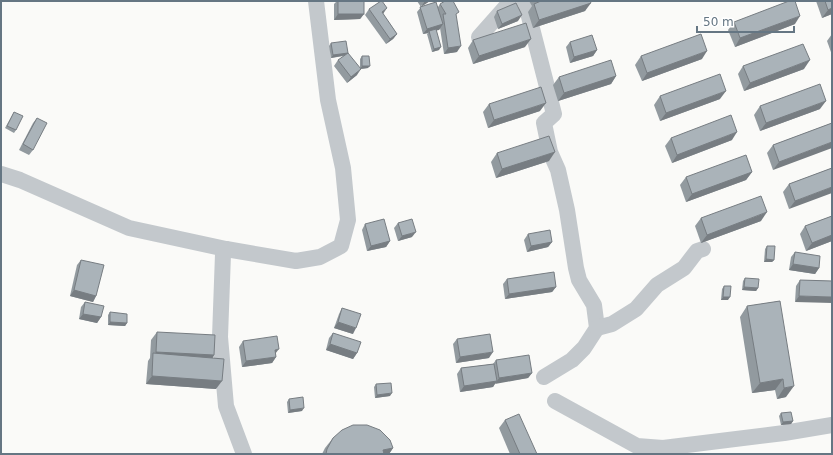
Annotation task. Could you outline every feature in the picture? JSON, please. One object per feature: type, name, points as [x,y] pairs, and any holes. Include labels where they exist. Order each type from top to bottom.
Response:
[{"type":"street","points":[[1,174],[20,180],[129,228],[226,249],[296,262],[320,257],[341,246],[348,220],[343,168],[328,100],[316,1]]},
{"type":"street","points":[[479,37],[511,1]]},
{"type":"street","points":[[525,1],[554,114],[544,123],[550,152],[558,170],[568,210],[579,280],[594,305],[597,328],[584,348],[572,360],[544,376]]},
{"type":"street","points":[[226,249],[223,254],[220,337],[226,406],[244,454]]},
{"type":"street","points":[[597,328],[612,324],[636,309],[657,285],[684,268],[697,251],[703,249]]},
{"type":"street","points":[[555,401],[637,446],[663,448],[784,433],[832,425]]},
{"type":"building","points":[[338,1],[364,1],[364,14],[338,14]]},
{"type":"building","points":[[381,1],[387,8],[382,12],[397,34],[390,39],[369,9]]},
{"type":"building","points":[[445,1],[453,1],[459,12],[456,14],[461,46],[448,48],[443,14],[446,14],[440,4]]},
{"type":"building","points":[[541,1],[590,1],[591,3],[539,20],[534,4]]},
{"type":"building","points":[[789,1],[795,1],[800,16],[740,38],[734,22]]},
{"type":"building","points":[[825,1],[832,1],[832,8],[828,10]]},
{"type":"building","points":[[436,2],[443,24],[427,29],[420,7]]},
{"type":"building","points":[[516,3],[522,15],[502,24],[497,11]]},
{"type":"building","points":[[526,23],[531,39],[479,56],[473,40]]},
{"type":"building","points":[[436,29],[441,47],[434,49],[429,31]]},
{"type":"building","points":[[701,34],[707,51],[647,73],[641,56]]},
{"type":"building","points":[[592,35],[597,50],[574,57],[570,42]]},
{"type":"building","points":[[346,41],[348,53],[333,55],[331,43]]},
{"type":"building","points":[[803,44],[810,60],[750,83],[743,66]]},
{"type":"building","points":[[348,53],[361,69],[351,77],[338,60]]},
{"type":"building","points":[[362,56],[369,56],[370,66],[362,66]]},
{"type":"building","points":[[611,60],[616,76],[564,93],[559,77]]},
{"type":"building","points":[[720,74],[726,91],[666,113],[660,96]]},
{"type":"building","points":[[820,84],[826,101],[766,123],[760,106]]},
{"type":"building","points":[[541,87],[546,103],[494,120],[489,104]]},
{"type":"building","points":[[14,112],[23,116],[16,130],[7,126]]},
{"type":"building","points":[[731,115],[737,132],[677,155],[671,138]]},
{"type":"building","points":[[37,118],[47,123],[33,150],[23,144]]},
{"type":"building","points":[[832,123],[832,142],[779,162],[773,145]]},
{"type":"building","points":[[549,136],[555,152],[502,169],[497,153]]},
{"type":"building","points":[[746,155],[752,172],[692,194],[686,177]]},
{"type":"building","points":[[832,168],[832,187],[795,201],[789,184]]},
{"type":"building","points":[[761,196],[767,212],[707,235],[701,218]]},
{"type":"building","points":[[832,216],[832,235],[812,243],[805,226]]},
{"type":"building","points":[[384,219],[390,241],[371,246],[365,224]]},
{"type":"building","points":[[412,219],[416,232],[402,236],[398,223]]},
{"type":"building","points":[[550,230],[552,242],[531,246],[528,234]]},
{"type":"building","points":[[767,246],[775,246],[774,260],[766,259]]},
{"type":"building","points":[[795,252],[820,256],[819,268],[793,264]]},
{"type":"building","points":[[81,260],[104,265],[96,296],[74,290]]},
{"type":"building","points":[[554,272],[556,287],[509,294],[507,279]]},
{"type":"building","points":[[745,278],[759,279],[758,288],[744,287]]},
{"type":"building","points":[[800,280],[832,281],[832,297],[799,296]]},
{"type":"building","points":[[724,286],[731,286],[730,297],[723,297]]},
{"type":"building","points":[[780,301],[794,386],[784,388],[783,379],[760,383],[747,306]]},
{"type":"building","points":[[85,302],[104,306],[101,317],[83,314]]},
{"type":"building","points":[[342,308],[361,314],[356,328],[338,322]]},
{"type":"building","points":[[110,312],[127,314],[127,323],[110,322]]},
{"type":"building","points":[[157,332],[215,335],[214,355],[156,352]]},
{"type":"building","points":[[333,333],[361,342],[357,353],[330,344]]},
{"type":"building","points":[[490,334],[493,352],[460,357],[457,339]]},
{"type":"building","points":[[277,336],[279,349],[275,350],[276,357],[246,361],[243,341]]},
{"type":"building","points":[[153,353],[224,359],[222,381],[152,376]]},
{"type":"building","points":[[529,355],[532,373],[499,378],[496,360]]},
{"type":"building","points":[[494,364],[497,381],[464,386],[461,368]]},
{"type":"building","points":[[391,383],[392,393],[377,395],[376,384]]},
{"type":"building","points":[[303,397],[304,408],[290,410],[289,399]]},
{"type":"building","points":[[791,412],[793,421],[783,422],[781,413]]},
{"type":"building","points":[[519,414],[537,454],[520,454],[505,420]]},
{"type":"building","points":[[353,425],[367,425],[380,430],[390,440],[393,448],[383,450],[384,454],[326,454],[333,438],[342,430]]}]
